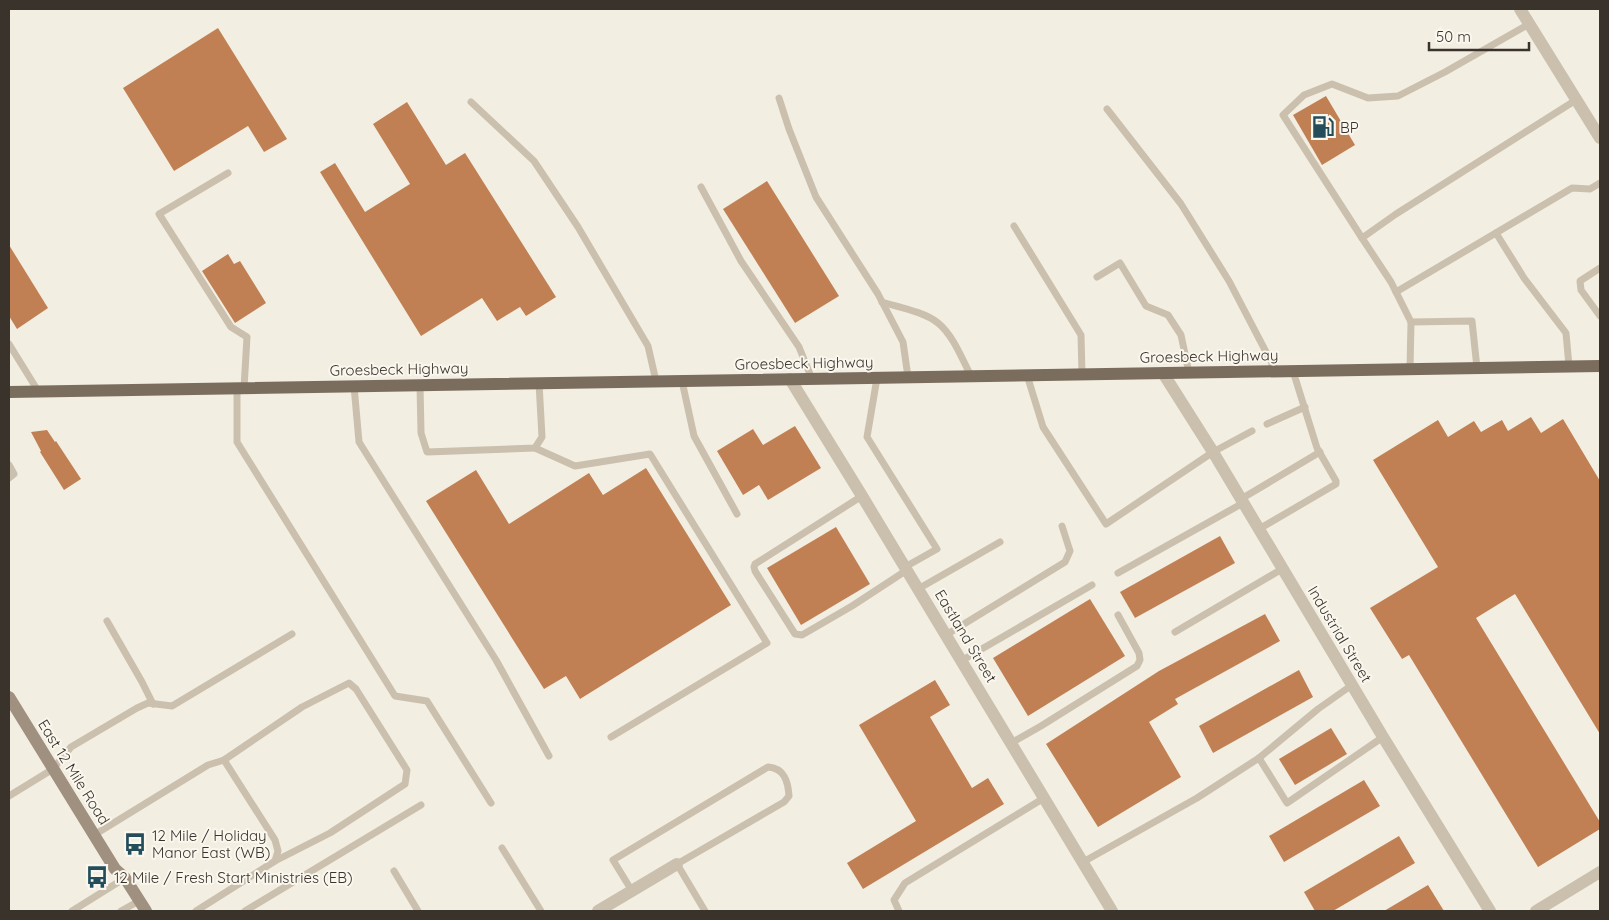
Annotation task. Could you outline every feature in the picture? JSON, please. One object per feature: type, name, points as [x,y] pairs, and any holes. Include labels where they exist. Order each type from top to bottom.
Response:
[{"type":"main road","name":"Groesbeck Highway","points":[[9,392],[1600,366]]},
{"type":"main road","name":"East 12 Mile Road","points":[[9,697],[115,870],[125,878],[143,906]]},
{"type":"street","points":[[1520,9],[1600,138]]},
{"type":"street","name":"Industrial Street","points":[[1162,373],[1213,452],[1490,911]]},
{"type":"street","name":"Eastland Street","points":[[790,379],[1112,911]]},
{"type":"street","points":[[598,911],[677,864]]},
{"type":"street","points":[[1536,911],[1600,872]]},
{"type":"lane","points":[[1410,369],[1411,322],[1396,292],[1283,115],[1304,95],[1332,84],[1368,98],[1398,96],[1445,72],[1529,24]]},
{"type":"lane","points":[[779,98],[816,197],[882,302],[903,342],[908,377]]},
{"type":"lane","points":[[1362,238],[1396,214],[1576,100]]},
{"type":"lane","points":[[471,102],[534,160],[578,227],[648,346],[656,381]]},
{"type":"lane","points":[[1107,109],[1181,204],[1229,281],[1276,371]]},
{"type":"lane","points":[[228,173],[159,214],[231,328],[247,337],[237,442],[395,696],[427,701],[491,803]]},
{"type":"lane","points":[[1396,292],[1572,188],[1590,189],[1600,183]]},
{"type":"lane","points":[[700,187],[741,261],[799,347],[812,379]]},
{"type":"lane","points":[[1014,226],[1081,336],[1082,374]]},
{"type":"lane","points":[[1496,233],[1524,278],[1566,333],[1568,366]]},
{"type":"lane","points":[[1097,277],[1120,263],[1146,306],[1168,315],[1181,334],[1189,372]]},
{"type":"lane","points":[[1600,268],[1580,281],[1582,290],[1600,316]]},
{"type":"lane","points":[[882,302],[925,316],[937,322],[954,344],[971,376]]},
{"type":"lane","points":[[1411,322],[1472,321],[1477,368]]},
{"type":"lane","points":[[9,344],[38,391]]},
{"type":"lane","points":[[1259,529],[1336,484],[1317,448],[1293,371]]},
{"type":"lane","points":[[1027,375],[1043,427],[1106,524],[1213,452],[1252,431]]},
{"type":"lane","points":[[862,496],[755,564],[755,571],[795,634],[802,635],[852,606],[937,549],[868,438],[877,378]]},
{"type":"lane","points":[[682,381],[694,436],[737,514]]},
{"type":"lane","points":[[535,448],[542,437],[539,383]]},
{"type":"lane","points":[[420,385],[421,433],[427,452],[535,448],[575,466],[650,454],[767,644],[611,738]]},
{"type":"lane","points":[[354,386],[359,442],[496,660],[549,756]]},
{"type":"lane","points":[[1267,424],[1305,407]]},
{"type":"lane","points":[[1118,574],[1242,501],[1320,452]]},
{"type":"lane","points":[[9,465],[14,474],[9,478]]},
{"type":"lane","points":[[946,635],[1065,562],[1070,550],[1062,526]]},
{"type":"lane","points":[[918,589],[1000,542]]},
{"type":"lane","points":[[1175,632],[1282,569]]},
{"type":"lane","points":[[961,661],[1092,585]]},
{"type":"lane","points":[[1011,743],[1137,666],[1140,660],[1139,653],[1118,615]]},
{"type":"lane","points":[[106,621],[153,704]]},
{"type":"lane","points":[[9,796],[53,769],[71,747],[137,708],[148,703],[172,706],[292,634]]},
{"type":"lane","points":[[94,835],[208,764],[224,760],[302,707],[349,683],[356,689],[406,770],[405,784],[330,833],[276,861],[196,911]]},
{"type":"lane","points":[[1083,862],[1197,798],[1260,758],[1318,709],[1352,685]]},
{"type":"lane","points":[[1260,758],[1287,803],[1384,737]]},
{"type":"lane","points":[[224,760],[275,840],[278,851],[276,861]]},
{"type":"lane","points":[[632,891],[613,860],[768,767],[776,768],[788,784],[788,796],[784,802],[677,864],[705,911]]},
{"type":"lane","points":[[899,911],[894,900],[905,882],[1044,798]]},
{"type":"lane","points":[[245,911],[421,805]]},
{"type":"lane","points":[[502,848],[541,911]]},
{"type":"lane","points":[[394,871],[418,911]]},
{"type":"lane","points":[[72,911],[125,878]]},
{"type":"lane","points":[[121,911],[143,906]]},
{"type":"building","points":[[218,28],[287,139],[264,152],[248,126],[174,171],[123,88]]},
{"type":"building","points":[[1326,96],[1355,145],[1322,165],[1293,115]]},
{"type":"building","points":[[407,102],[446,165],[465,153],[556,297],[526,316],[520,307],[497,321],[482,298],[421,336],[320,172],[335,163],[365,212],[410,184],[373,124]]},
{"type":"building","points":[[767,181],[839,296],[795,323],[723,209]]},
{"type":"building","points":[[9,245],[48,308],[17,329],[9,316]]},
{"type":"building","points":[[228,254],[234,264],[240,261],[266,303],[235,323],[202,271]]},
{"type":"building","points":[[1531,417],[1541,433],[1563,419],[1600,481],[1600,734],[1515,594],[1476,618],[1600,822],[1600,829],[1538,867],[1409,655],[1402,659],[1370,608],[1438,567],[1373,460],[1438,420],[1448,437],[1474,421],[1481,432],[1502,420],[1508,431]]},
{"type":"building","points":[[795,426],[821,468],[768,500],[759,485],[743,495],[717,451],[753,429],[763,445]]},
{"type":"building","points":[[47,430],[81,479],[64,490],[40,452],[31,432]]},
{"type":"building","points":[[646,468],[731,605],[580,699],[566,676],[544,689],[426,501],[476,470],[509,524],[589,473],[603,495]]},
{"type":"building","points":[[836,527],[870,584],[801,625],[767,568]]},
{"type":"building","points":[[1220,536],[1235,563],[1135,618],[1120,592]]},
{"type":"building","points":[[1090,599],[1125,656],[1028,716],[993,658]]},
{"type":"building","points":[[1265,614],[1280,641],[1175,699],[1178,704],[1149,722],[1181,777],[1098,827],[1046,744],[1159,671]]},
{"type":"building","points":[[1299,670],[1313,697],[1213,753],[1199,726]]},
{"type":"building","points":[[935,680],[950,705],[930,717],[972,788],[988,778],[1004,804],[863,889],[847,863],[916,821],[859,725]]},
{"type":"building","points":[[1331,728],[1347,754],[1295,785],[1279,759]]},
{"type":"building","points":[[1364,780],[1380,806],[1284,862],[1269,836]]},
{"type":"building","points":[[1399,836],[1415,863],[1333,911],[1315,911],[1304,892]]},
{"type":"building","points":[[1428,885],[1444,911],[1384,911]]},
{"type":"place","name":"BP","points":[[1323,127]]},
{"type":"place","name":"12 Mile / Holiday Manor East (WB)","points":[[135,844]]},
{"type":"place","name":"12 Mile / Fresh Start Ministries (EB)","points":[[97,877]]}]
